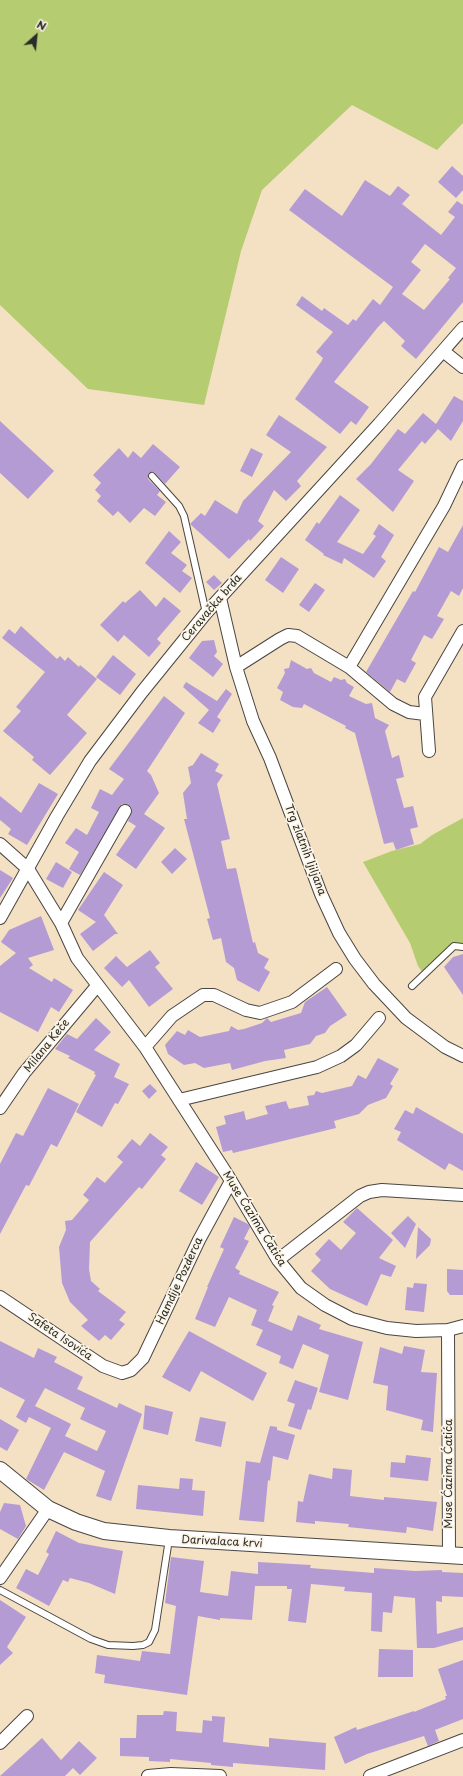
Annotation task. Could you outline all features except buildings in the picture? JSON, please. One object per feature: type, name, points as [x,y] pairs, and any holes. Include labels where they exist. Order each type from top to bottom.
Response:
[{"type":"street","name":"Ceravačka brda","points":[[0,918],[90,761],[142,692],[206,613],[463,328]]},
{"type":"street","points":[[443,351],[463,367]]},
{"type":"street","points":[[348,667],[444,506],[463,466]]},
{"type":"street","name":"Trg zlatnih ljiljana","points":[[220,598],[236,667],[253,721],[270,758],[321,894],[339,932],[360,966],[406,1018],[445,1047],[463,1056]]},
{"type":"street","points":[[429,751],[425,714],[425,697],[463,631]]},
{"type":"street","points":[[236,667],[288,635],[306,640],[348,667],[393,704],[409,712],[425,714]]},
{"type":"street","points":[[62,923],[124,811]]},
{"type":"street","name":"Muse Ćazima Ćatića","points":[[0,844],[28,869],[62,923],[77,958],[145,1047],[231,1181],[278,1260],[301,1288],[325,1305],[352,1319],[387,1328],[416,1331],[448,1330],[456,1556]]},
{"type":"street","points":[[145,1047],[172,1016],[203,994],[208,993],[214,995],[246,1010],[260,1013],[292,1002],[336,969]]},
{"type":"street","name":"Milana Keče","points":[[0,1108],[29,1067],[97,986]]},
{"type":"street","points":[[179,1100],[317,1067],[341,1056],[356,1045],[379,1018]]},
{"type":"street","name":"Hamdije Pozderca","points":[[122,1373],[131,1370],[143,1358],[199,1240],[231,1181]]},
{"type":"street","points":[[278,1260],[360,1196],[369,1192],[382,1190],[463,1195]]},
{"type":"street","name":"Safeta Isovića","points":[[0,1297],[99,1364],[122,1373]]},
{"type":"street","points":[[448,1330],[463,1326]]},
{"type":"street","name":"Darivalaca krvi","points":[[0,1470],[48,1509],[76,1522],[104,1531],[169,1538],[456,1556]]},
{"type":"street","points":[[0,1578],[48,1509]]},
{"type":"street","points":[[0,1743],[27,1716]]},
{"type":"street","points":[[370,1776],[463,1740]]},
{"type":"street","points":[[149,1776],[171,1774],[220,1776]]},
{"type":"lane","points":[[152,476],[178,506],[184,516],[206,613]]},
{"type":"lane","points":[[412,986],[454,946],[463,947]]},
{"type":"lane","points":[[0,1590],[91,1638],[108,1645],[143,1645],[149,1642],[155,1630],[169,1538]]},
{"type":"green space","points":[[0,0],[463,0],[463,123],[437,150],[352,105],[262,190],[241,251],[204,405],[88,389],[0,305]]},
{"type":"green space","points":[[463,818],[463,944],[458,946],[424,974],[418,966],[410,943],[363,862],[392,851],[420,844],[432,835]]}]
